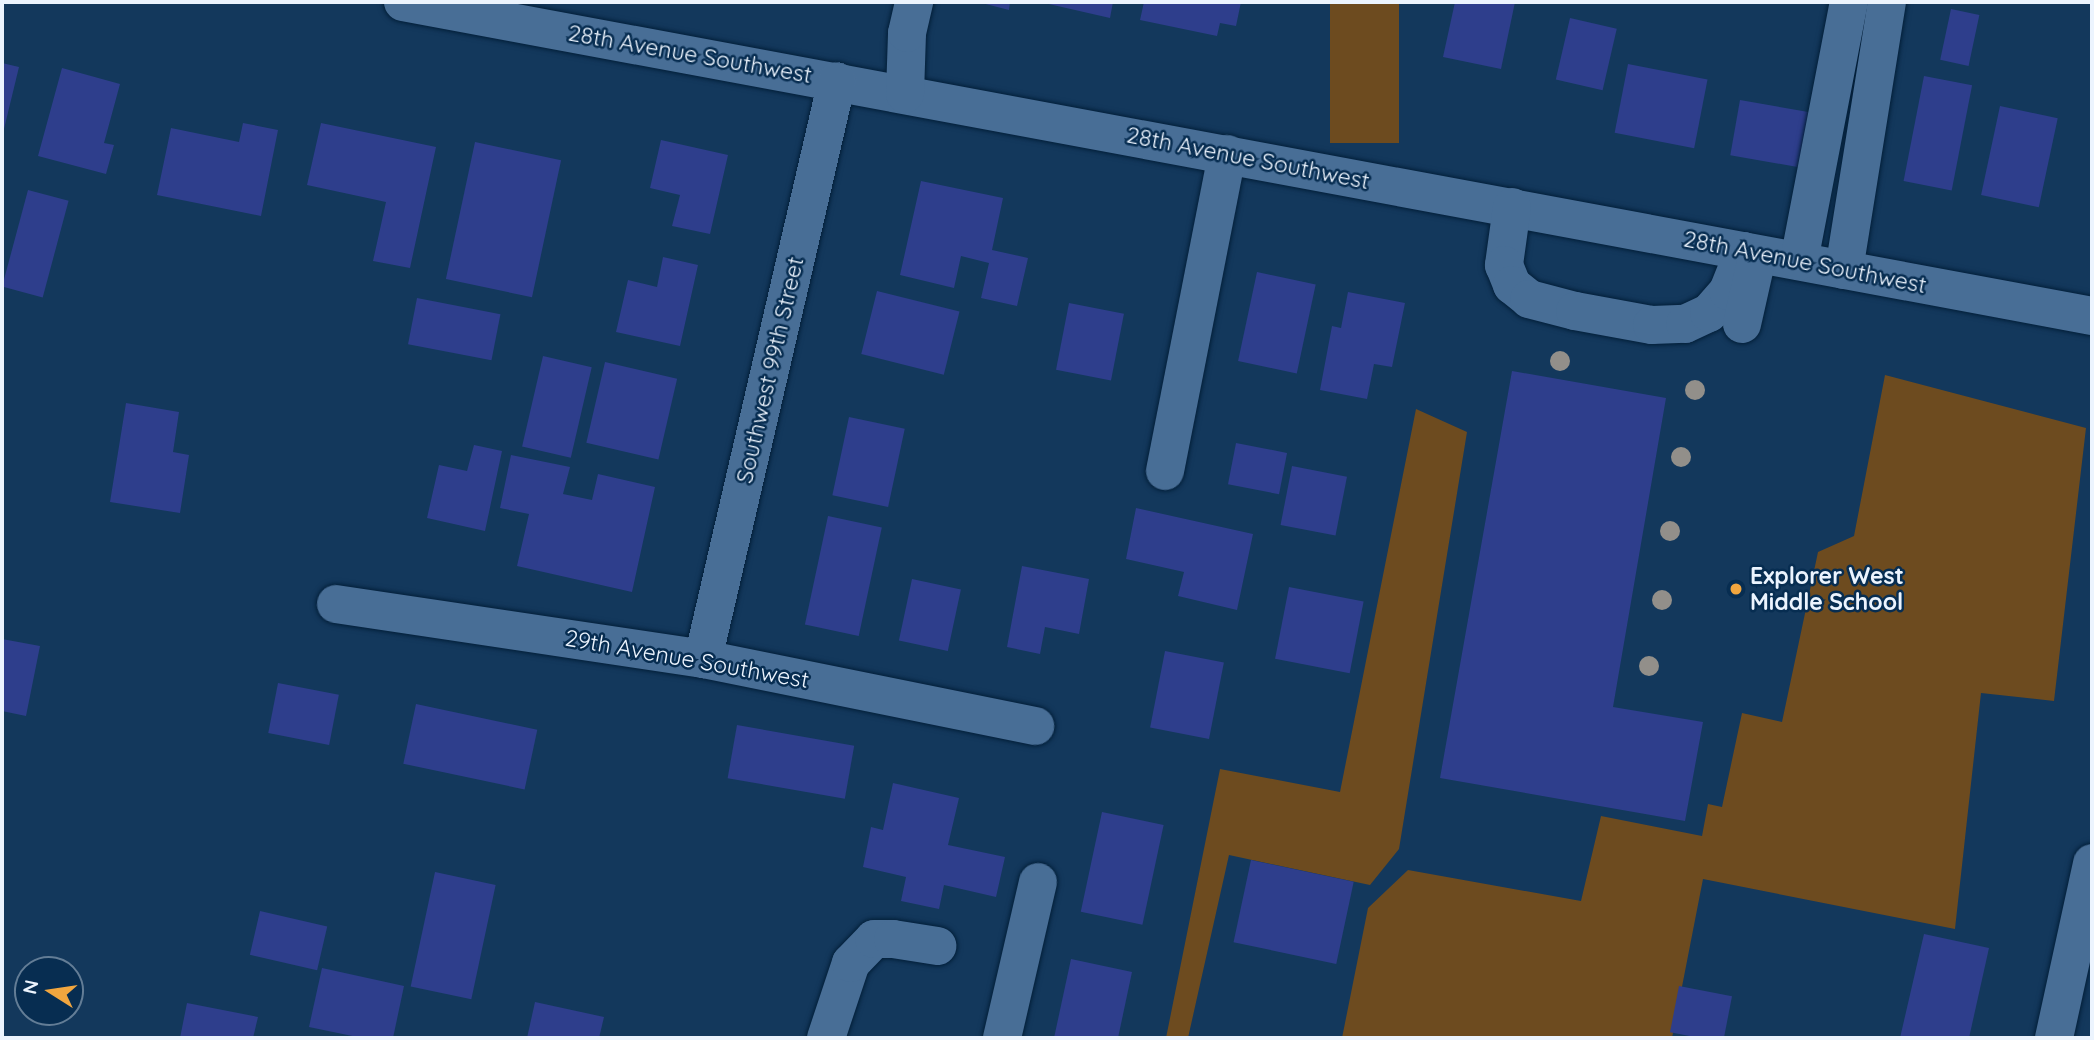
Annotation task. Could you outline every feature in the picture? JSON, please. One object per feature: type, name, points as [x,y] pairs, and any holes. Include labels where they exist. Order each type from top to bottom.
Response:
[{"type":"street","name":"28th Avenue Southwest","points":[[403,2],[2092,316]]},
{"type":"street","points":[[905,94],[907,33],[914,2]]},
{"type":"street","points":[[1799,261],[1849,2]]},
{"type":"street","points":[[1844,270],[1886,2]]},
{"type":"street","name":"Southwest 99th Street","points":[[703,659],[837,81]]},
{"type":"street","points":[[1165,471],[1227,154]]},
{"type":"street","points":[[1512,207],[1504,265],[1511,285],[1528,299],[1575,311],[1652,325],[1685,324],[1709,313],[1728,291],[1751,252]]},
{"type":"street","points":[[1742,324],[1751,252]]},
{"type":"street","name":"29th Avenue Southwest","points":[[336,604],[703,659],[1035,726]]},
{"type":"street","points":[[2054,1038],[2092,863]]},
{"type":"street","points":[[1002,1038],[1038,882]]},
{"type":"street","points":[[826,1038],[851,963],[874,939],[937,946]]},
{"type":"shaded area","points":[[1330,2],[1399,2],[1399,143],[1330,143]]},
{"type":"shaded area","points":[[1885,375],[2086,428],[2054,701],[1981,693],[1955,929],[1703,879],[1672,1038],[1342,1038],[1368,908],[1408,870],[1581,901],[1601,816],[1702,836],[1708,804],[1722,807],[1742,713],[1782,722],[1818,552],[1854,536]]},
{"type":"shaded area","points":[[1416,409],[1467,432],[1399,849],[1370,885],[1229,855],[1188,1038],[1166,1038],[1220,769],[1340,792]]},
{"type":"building","points":[[978,2],[1010,2],[1009,10]]},
{"type":"building","points":[[1040,2],[1113,2],[1110,18]]},
{"type":"building","points":[[1144,2],[1241,2],[1236,26],[1220,23],[1217,36],[1140,20]]},
{"type":"building","points":[[1455,2],[1515,2],[1501,69],[1443,57]]},
{"type":"building","points":[[1951,9],[1979,15],[1969,66],[1940,60]]},
{"type":"building","points":[[1570,18],[1617,29],[1603,90],[1556,79]]},
{"type":"building","points":[[2,63],[19,67],[3,133],[2,133]]},
{"type":"building","points":[[1628,64],[1708,79],[1694,148],[1615,133]]},
{"type":"building","points":[[62,68],[120,84],[104,143],[114,145],[106,174],[38,156]]},
{"type":"building","points":[[1924,76],[1972,85],[1952,190],[1904,181]]},
{"type":"building","points":[[1740,100],[1820,114],[1810,169],[1730,155]]},
{"type":"building","points":[[2000,106],[2058,118],[2039,207],[1981,195]]},
{"type":"building","points":[[243,123],[278,130],[261,216],[157,195],[171,128],[239,142]]},
{"type":"building","points":[[321,123],[436,147],[410,268],[373,261],[386,202],[307,185]]},
{"type":"building","points":[[661,140],[728,155],[710,234],[672,226],[680,195],[650,188]]},
{"type":"building","points":[[475,142],[561,160],[532,297],[446,279]]},
{"type":"building","points":[[921,181],[1003,198],[992,250],[1028,258],[1017,306],[981,298],[989,263],[961,256],[954,288],[900,275]]},
{"type":"building","points":[[28,190],[69,201],[43,297],[2,287]]},
{"type":"building","points":[[663,257],[698,265],[680,346],[616,332],[628,280],[657,287]]},
{"type":"building","points":[[1257,272],[1316,284],[1297,373],[1238,361]]},
{"type":"building","points":[[877,291],[959,312],[944,375],[861,354]]},
{"type":"building","points":[[1348,292],[1405,303],[1392,367],[1374,364],[1367,399],[1320,390],[1332,326],[1341,328]]},
{"type":"building","points":[[417,298],[500,314],[491,360],[408,344]]},
{"type":"building","points":[[1069,303],[1124,314],[1111,380],[1056,370]]},
{"type":"building","points":[[543,356],[592,367],[571,458],[522,447]]},
{"type":"building","points":[[605,362],[677,379],[658,460],[586,443]]},
{"type":"building","points":[[1512,371],[1666,398],[1613,707],[1703,722],[1685,821],[1440,778]]},
{"type":"building","points":[[126,403],[179,412],[173,452],[189,455],[180,513],[110,502]]},
{"type":"building","points":[[849,417],[905,429],[888,507],[832,495]]},
{"type":"building","points":[[1236,443],[1287,453],[1279,494],[1228,484]]},
{"type":"building","points":[[474,445],[502,451],[485,531],[427,518],[439,465],[467,471]]},
{"type":"building","points":[[511,455],[570,467],[563,494],[592,500],[598,474],[655,487],[632,592],[517,566],[529,514],[500,508]]},
{"type":"building","points":[[1292,466],[1347,477],[1336,536],[1281,525]]},
{"type":"building","points":[[1136,508],[1253,534],[1237,610],[1178,596],[1184,572],[1126,559]]},
{"type":"building","points":[[828,516],[882,527],[859,636],[805,625]]},
{"type":"building","points":[[1022,566],[1089,579],[1079,634],[1045,627],[1040,654],[1007,647]]},
{"type":"building","points":[[912,579],[961,589],[948,651],[899,641]]},
{"type":"building","points":[[1289,587],[1364,602],[1350,673],[1275,659]]},
{"type":"building","points":[[2,639],[40,646],[26,716],[2,711]]},
{"type":"building","points":[[1165,651],[1224,662],[1209,739],[1150,728]]},
{"type":"building","points":[[278,683],[339,695],[329,745],[268,733]]},
{"type":"building","points":[[416,704],[537,730],[525,789],[403,764]]},
{"type":"building","points":[[737,725],[854,746],[845,799],[728,778]]},
{"type":"building","points":[[893,783],[959,798],[948,845],[1005,857],[996,897],[944,885],[939,909],[901,901],[906,877],[863,867],[871,827],[883,830]]},
{"type":"building","points":[[1102,812],[1164,825],[1142,925],[1081,912]]},
{"type":"building","points":[[1251,860],[1354,882],[1336,964],[1234,942]]},
{"type":"building","points":[[435,872],[496,885],[471,999],[411,986]]},
{"type":"building","points":[[260,911],[327,927],[317,970],[250,955]]},
{"type":"building","points":[[1924,934],[1989,948],[1969,1038],[1900,1038]]},
{"type":"building","points":[[1071,959],[1132,972],[1118,1038],[1054,1038]]},
{"type":"building","points":[[322,968],[404,986],[393,1038],[362,1038],[309,1027]]},
{"type":"building","points":[[1679,986],[1732,996],[1724,1038],[1700,1038],[1670,1032]]},
{"type":"building","points":[[535,1002],[604,1017],[599,1038],[527,1038]]},
{"type":"building","points":[[187,1003],[258,1017],[253,1038],[180,1038]]},
{"type":"place","name":"Explorer West Middle School","points":[[1736,589]]}]
